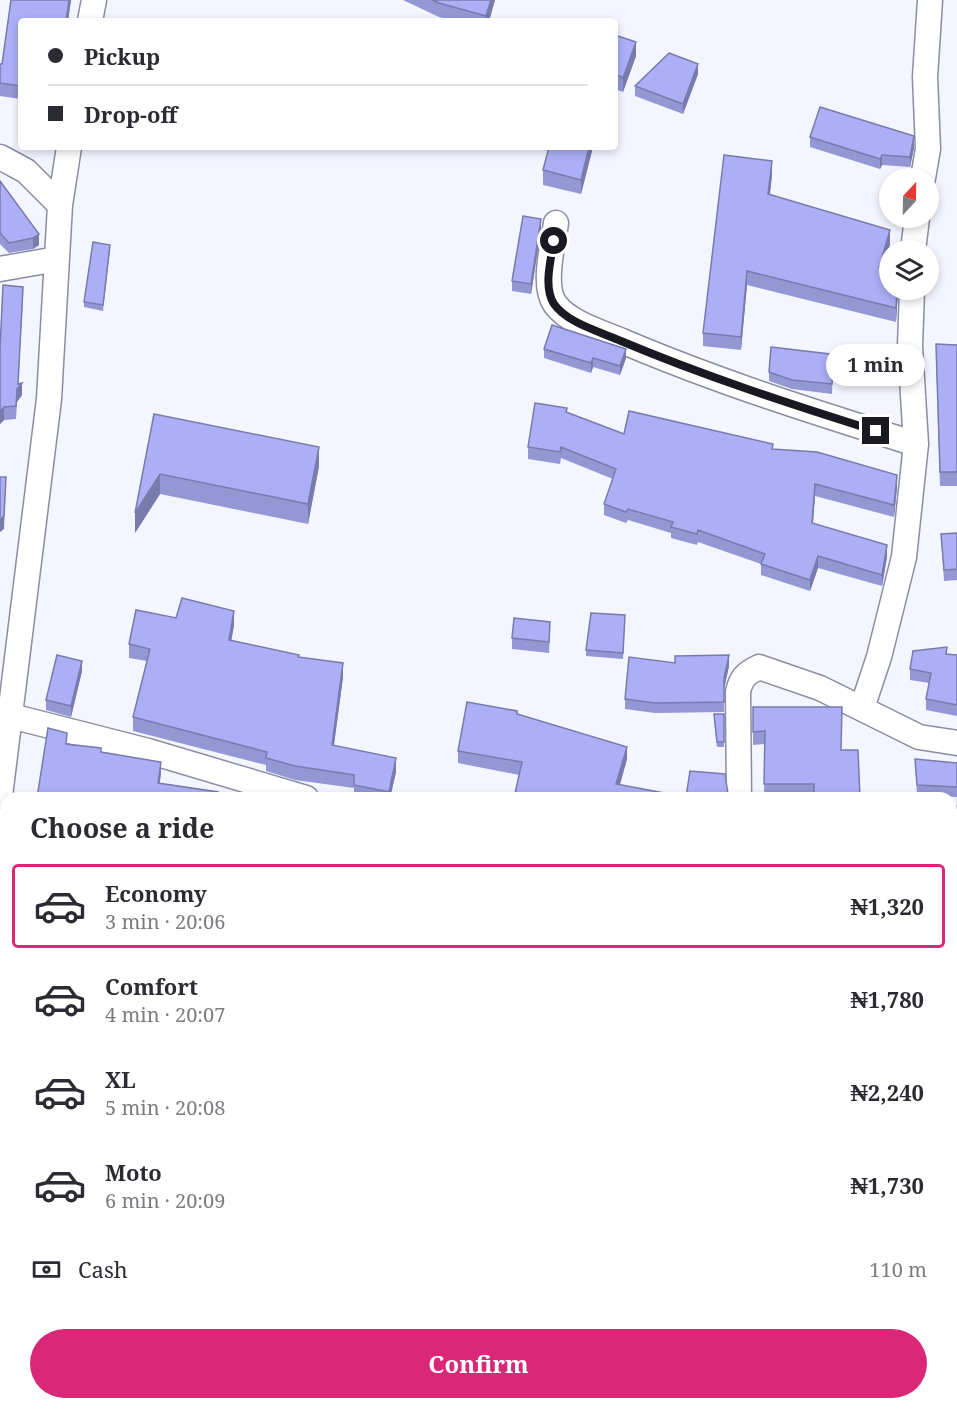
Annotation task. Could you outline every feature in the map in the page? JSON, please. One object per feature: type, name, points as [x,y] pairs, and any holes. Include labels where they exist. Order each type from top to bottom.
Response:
[{"type":"street","points":[[91,18],[94,0]]},
{"type":"street","points":[[925,168],[928,148],[925,77],[930,0]]},
{"type":"street","points":[[1,792],[49,399],[60,204],[69,150]]},
{"type":"street","points":[[0,157],[26,171],[60,204]]},
{"type":"street","points":[[556,223],[548,276],[553,302],[563,313],[586,326],[677,365],[916,444]]},
{"type":"street","points":[[0,269],[57,259]]},
{"type":"street","points":[[862,708],[872,680],[904,557],[916,444],[910,346],[912,300]]},
{"type":"street","points":[[739,792],[738,692],[740,681],[746,674],[759,667],[782,673],[862,708],[919,737],[957,743]]},
{"type":"street","points":[[11,716],[148,751],[286,792]]},
{"type":"building","points":[[11,0],[69,0],[66,18],[18,18],[18,86],[0,83],[0,64],[2,64]]},
{"type":"building","points":[[432,0],[491,0],[486,16]]},
{"type":"building","points":[[618,36],[636,42],[623,78],[618,76]]},
{"type":"building","points":[[669,53],[698,64],[683,104],[635,86]]},
{"type":"building","points":[[820,107],[914,136],[910,157],[882,155],[880,159],[810,137]]},
{"type":"building","points":[[548,150],[588,150],[581,180],[543,170]]},
{"type":"building","points":[[724,155],[772,161],[768,194],[890,230],[887,240],[879,240],[879,300],[896,300],[896,308],[747,271],[741,337],[703,333]]},
{"type":"building","points":[[0,181],[39,234],[33,238],[9,243],[0,233]]},
{"type":"building","points":[[523,216],[541,219],[531,284],[512,281]]},
{"type":"building","points":[[93,242],[110,245],[103,305],[84,302]]},
{"type":"building","points":[[3,285],[23,287],[18,384],[22,383],[17,389],[16,406],[4,407],[0,412],[0,349]]},
{"type":"building","points":[[552,325],[626,349],[620,366],[593,358],[591,363],[544,349]]},
{"type":"building","points":[[936,344],[957,345],[957,472],[940,472]]},
{"type":"building","points":[[771,347],[830,354],[830,362],[833,362],[832,384],[792,380],[769,372]]},
{"type":"building","points":[[535,403],[567,408],[566,412],[624,434],[629,411],[773,444],[772,449],[817,452],[897,475],[894,505],[815,484],[812,523],[887,545],[882,575],[818,556],[810,580],[761,564],[765,554],[698,530],[697,534],[671,527],[673,522],[628,509],[626,512],[604,504],[616,469],[561,447],[560,452],[528,447]]},
{"type":"building","points":[[154,414],[319,447],[308,504],[160,474],[135,513]]},
{"type":"building","points":[[0,477],[6,477],[4,516],[0,520]]},
{"type":"building","points":[[957,533],[957,569],[944,570],[941,534]]},
{"type":"building","points":[[182,598],[234,611],[229,640],[299,655],[298,657],[343,663],[332,745],[396,758],[389,792],[354,785],[354,775],[295,766],[266,758],[267,752],[133,717],[150,649],[129,644],[136,610],[176,618]]},
{"type":"building","points":[[591,613],[625,615],[623,653],[586,650]]},
{"type":"building","points":[[514,618],[550,622],[549,642],[512,638]]},
{"type":"building","points":[[947,647],[946,654],[957,655],[957,705],[926,699],[931,673],[910,669],[913,651]]},
{"type":"building","points":[[57,655],[82,661],[71,706],[46,700]]},
{"type":"building","points":[[729,655],[724,678],[724,702],[655,703],[625,699],[629,657],[675,663],[675,656]]},
{"type":"building","points":[[467,702],[517,711],[517,714],[627,747],[616,784],[659,792],[515,792],[522,762],[458,751]]},
{"type":"building","points":[[753,707],[842,707],[841,750],[858,750],[860,792],[814,792],[814,784],[764,784],[765,731],[753,732]]},
{"type":"building","points":[[714,714],[724,714],[724,742],[717,742]]},
{"type":"building","points":[[48,728],[67,733],[66,744],[101,748],[101,752],[161,762],[158,783],[218,792],[38,792]]},
{"type":"building","points":[[915,759],[957,763],[957,787],[917,785]]},
{"type":"building","points":[[690,771],[725,774],[728,792],[687,792]]},
{"type":"route","points":[[554,241],[548,276],[553,302],[563,313],[586,326],[677,365],[876,431]]}]
